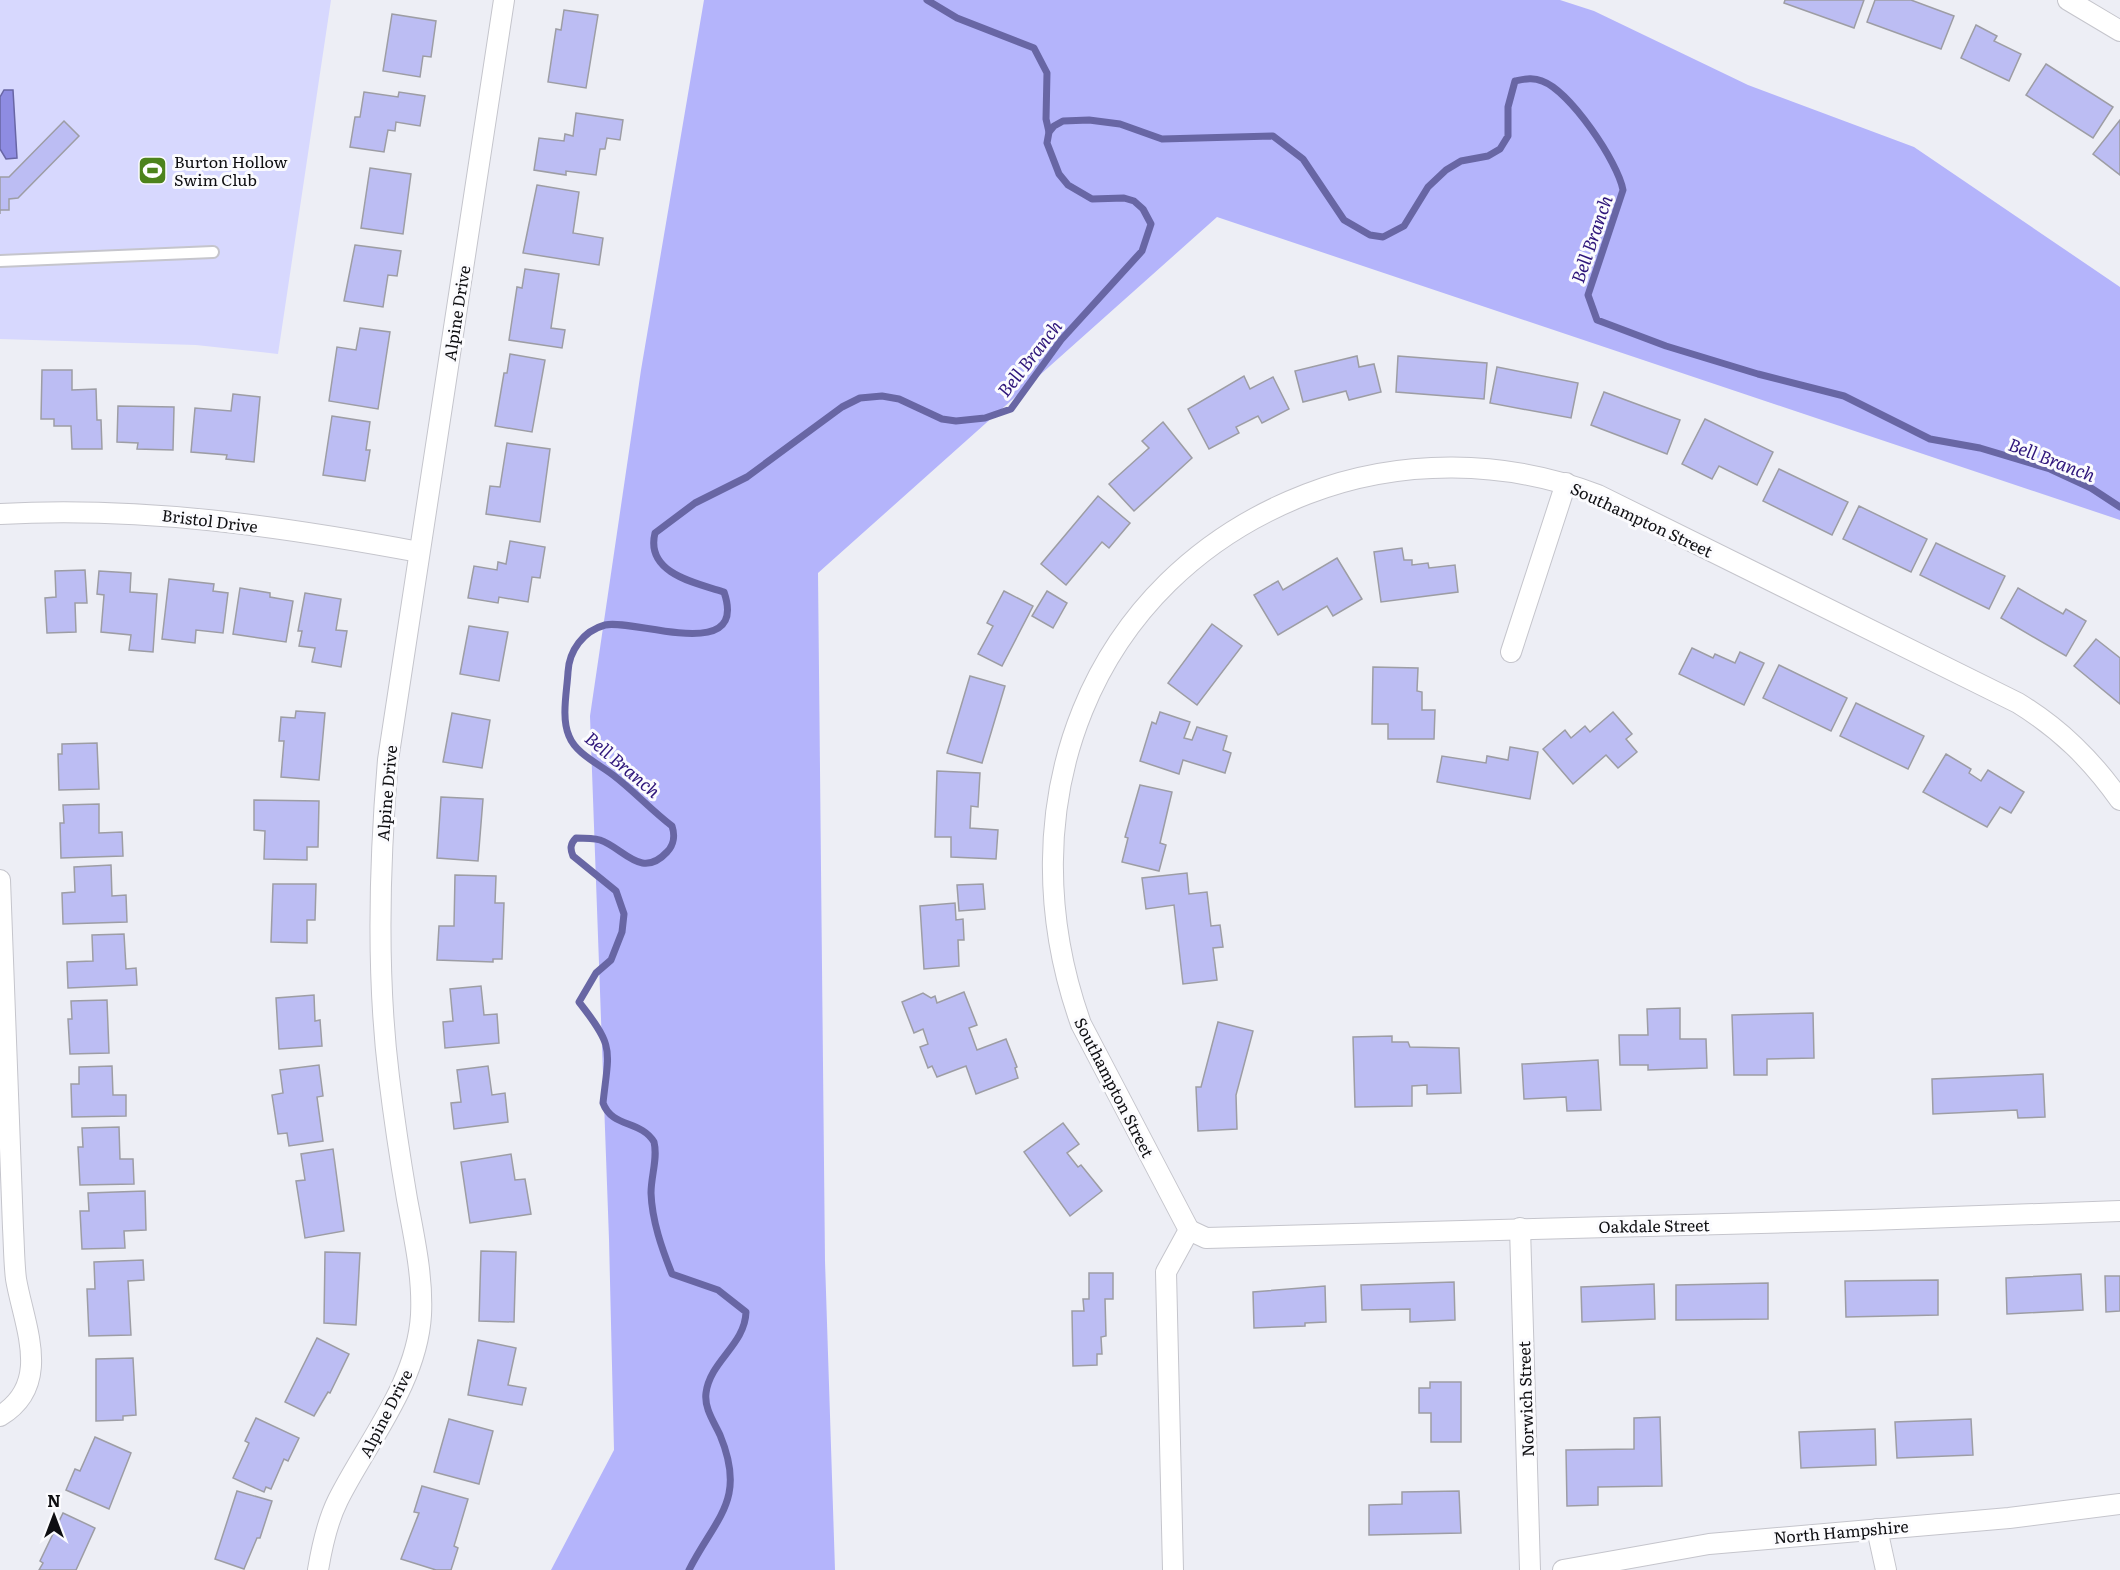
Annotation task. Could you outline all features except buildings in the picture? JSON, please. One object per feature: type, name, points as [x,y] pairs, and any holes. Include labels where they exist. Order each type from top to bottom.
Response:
[{"type":"street","name":"Alpine Drive","points":[[318,1570],[325,1536],[337,1502],[404,1379],[418,1336],[421,1316],[420,1278],[400,1161],[386,1047],[380,899],[388,760],[504,0]]},
{"type":"street","points":[[2068,0],[2120,31]]},
{"type":"street","name":"Southampton Street","points":[[1189,1230],[1081,1024],[1068,988],[1059,951],[1051,875],[1055,812],[1068,749],[1090,690],[1126,630],[1168,581],[1227,534],[1283,503],[1354,478],[1425,467],[1494,470],[1566,483],[1598,495],[2018,703],[2062,733],[2082,751],[2120,800]]},
{"type":"street","points":[[1511,652],[1566,483]]},
{"type":"street","name":"Bristol Drive","points":[[0,514],[136,512],[181,516],[419,552]]},
{"type":"street","points":[[0,880],[16,1279],[31,1336],[31,1364],[24,1392],[9,1410],[0,1416]]},
{"type":"street","name":"Oakdale Street","points":[[1189,1230],[1206,1238],[2120,1211]]},
{"type":"street","name":"Norwich Street","points":[[1520,1228],[1530,1570]]},
{"type":"street","points":[[1173,1570],[1166,1272],[1189,1230]]},
{"type":"street","name":"North Hampshire","points":[[1563,1570],[1709,1544],[2009,1518],[2120,1504]]},
{"type":"street","points":[[1877,1529],[1886,1570]]},
{"type":"lane","points":[[0,261],[213,252]]},
{"type":"shaded area","name":"Burton Hollow Swim Club","points":[[0,0],[331,0],[278,354],[196,345],[0,339]]},
{"type":"shaded area","points":[[704,0],[1560,0],[1594,11],[1748,85],[1914,147],[2120,287],[2120,520],[1217,217],[818,573],[825,1261],[835,1570],[551,1570],[614,1450],[609,1239],[590,716],[641,370]]},
{"type":"shaded area","points":[[4,90],[13,90],[17,158],[6,159],[0,149],[0,97]]},
{"type":"waterway","points":[[927,0],[957,18],[1034,48],[1047,73],[1046,119],[1049,132]]},
{"type":"waterway","name":"Bell Branch","points":[[689,1570],[718,1521],[729,1492],[728,1457],[708,1409],[706,1393],[714,1371],[740,1334],[746,1312],[718,1290],[672,1274],[653,1214],[651,1187],[654,1142],[642,1130],[613,1117],[603,1103],[607,1049],[599,1029],[579,1002],[596,973],[611,960],[622,932],[624,914],[616,891],[573,856],[572,844],[576,838],[597,839],[633,860],[649,863],[658,860],[667,852],[673,840],[673,833],[672,826],[621,781],[582,753],[572,742],[565,721],[569,664],[574,649],[584,637],[605,625],[684,633],[705,633],[720,627],[727,614],[724,592],[687,580],[665,567],[657,558],[654,547],[655,533],[695,503],[747,477],[842,407],[860,398],[882,396],[899,399],[942,419],[956,421],[985,418],[1011,409],[1061,340],[1142,251],[1151,224],[1143,209],[1134,201],[1124,198],[1092,199],[1068,185],[1059,174],[1047,143],[1049,132],[1054,126],[1063,121],[1089,120],[1120,124],[1162,139],[1273,136],[1303,159],[1344,220],[1370,235],[1383,237],[1404,226],[1428,187],[1446,170],[1461,161],[1488,156],[1500,149],[1508,136],[1508,107],[1515,81],[1529,79],[1542,81],[1553,87],[1579,112],[1603,146],[1623,190],[1588,295],[1597,320],[1666,346],[1758,374],[1844,396],[1930,439],[1980,448],[2050,469],[2091,488],[2120,507]]},
{"type":"place","name":"Burton Hollow Swim Club","points":[[153,170]]}]
